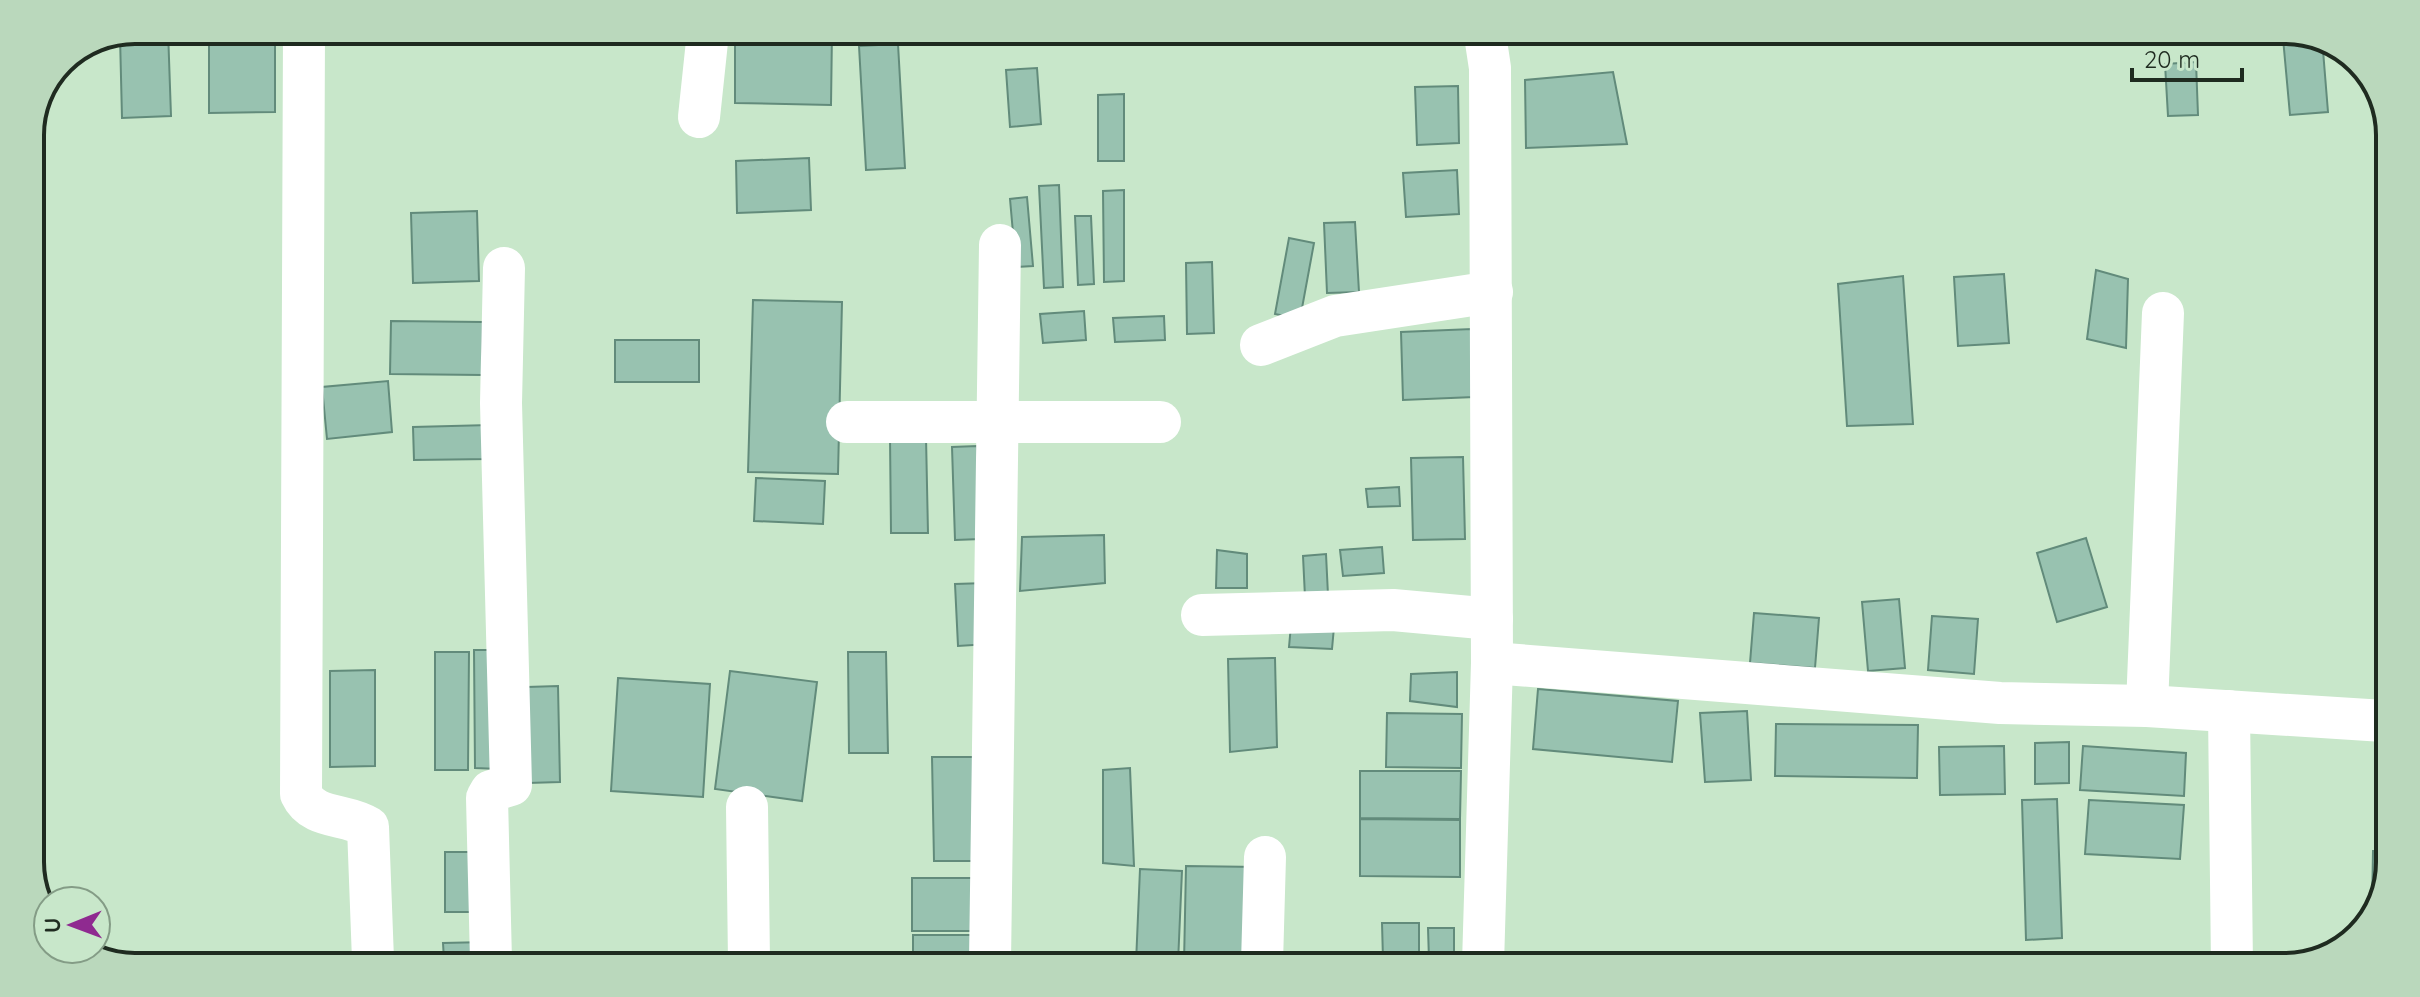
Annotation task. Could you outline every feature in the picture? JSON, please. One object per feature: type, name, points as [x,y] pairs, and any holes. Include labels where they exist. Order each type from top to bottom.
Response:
[{"type":"street","points":[[304,44],[300,781],[306,805],[368,827],[373,953]]},
{"type":"street","points":[[699,117],[707,44]]},
{"type":"street","points":[[1483,953],[1492,663],[1490,68],[1486,44]]},
{"type":"street","points":[[990,953],[1000,422],[1000,245]]},
{"type":"street","points":[[491,953],[487,798],[491,791],[511,785],[501,403],[504,268]]},
{"type":"street","points":[[1261,345],[1335,316],[1492,292]]},
{"type":"street","points":[[2147,706],[2163,313]]},
{"type":"street","points":[[847,422],[1160,422]]},
{"type":"street","points":[[1202,615],[1393,610],[1492,619]]},
{"type":"street","points":[[1492,663],[2000,703],[2147,706],[2376,720]]},
{"type":"street","points":[[2229,711],[2232,953]]},
{"type":"street","points":[[747,807],[749,953]]},
{"type":"street","points":[[1262,953],[1265,857]]},
{"type":"building","points":[[168,44],[171,116],[122,118],[120,46]]},
{"type":"building","points":[[209,44],[275,44],[275,112],[209,113]]},
{"type":"building","points":[[735,44],[832,44],[831,105],[735,103]]},
{"type":"building","points":[[898,44],[905,168],[866,170],[859,46]]},
{"type":"building","points":[[2284,44],[2323,52],[2328,112],[2290,115]]},
{"type":"building","points":[[2196,62],[2198,115],[2168,116],[2165,64]]},
{"type":"building","points":[[1037,68],[1041,124],[1010,127],[1006,70]]},
{"type":"building","points":[[1613,72],[1627,144],[1526,148],[1525,80]]},
{"type":"building","points":[[1458,86],[1459,143],[1417,145],[1415,87]]},
{"type":"building","points":[[1124,94],[1124,161],[1098,161],[1098,95]]},
{"type":"building","points":[[809,158],[811,210],[737,213],[736,161]]},
{"type":"building","points":[[1457,170],[1459,214],[1406,217],[1403,173]]},
{"type":"building","points":[[1059,185],[1063,287],[1044,288],[1039,186]]},
{"type":"building","points":[[1124,190],[1124,281],[1104,282],[1103,191]]},
{"type":"building","points":[[1027,197],[1033,266],[1016,267],[1010,199]]},
{"type":"building","points":[[477,211],[479,281],[413,283],[411,213]]},
{"type":"building","points":[[1075,216],[1091,216],[1094,284],[1078,285]]},
{"type":"building","points":[[1355,222],[1359,292],[1327,293],[1324,223]]},
{"type":"building","points":[[1289,238],[1314,243],[1300,319],[1275,314]]},
{"type":"building","points":[[1212,262],[1214,333],[1187,334],[1186,263]]},
{"type":"building","points":[[2096,270],[2128,279],[2126,348],[2087,339]]},
{"type":"building","points":[[2004,274],[2009,343],[1958,346],[1954,277]]},
{"type":"building","points":[[1903,276],[1913,424],[1847,426],[1838,284]]},
{"type":"building","points":[[753,300],[842,302],[838,474],[748,472]]},
{"type":"building","points":[[1084,311],[1086,340],[1043,343],[1040,314]]},
{"type":"building","points":[[1164,316],[1165,340],[1115,342],[1113,318]]},
{"type":"building","points":[[391,321],[483,322],[482,375],[390,374]]},
{"type":"building","points":[[1472,329],[1474,397],[1403,400],[1401,332]]},
{"type":"building","points":[[615,340],[699,340],[699,382],[615,382]]},
{"type":"building","points":[[388,381],[392,432],[327,439],[322,387]]},
{"type":"building","points":[[490,425],[490,459],[414,460],[413,427]]},
{"type":"building","points":[[890,437],[926,437],[928,533],[891,533]]},
{"type":"building","points":[[977,446],[981,539],[955,540],[952,447]]},
{"type":"building","points":[[1463,457],[1465,539],[1413,540],[1411,458]]},
{"type":"building","points":[[756,478],[825,481],[823,524],[754,521]]},
{"type":"building","points":[[1399,487],[1400,506],[1368,507],[1366,489]]},
{"type":"building","points":[[1104,535],[1105,583],[1020,591],[1022,537]]},
{"type":"building","points":[[2086,538],[2107,607],[2057,622],[2037,553]]},
{"type":"building","points":[[1382,547],[1384,573],[1343,576],[1340,550]]},
{"type":"building","points":[[1217,550],[1247,554],[1247,588],[1216,588]]},
{"type":"building","points":[[1326,554],[1328,595],[1305,597],[1303,556]]},
{"type":"building","points":[[986,583],[989,644],[958,646],[955,584]]},
{"type":"building","points":[[1899,599],[1905,668],[1868,671],[1862,602]]},
{"type":"building","points":[[1754,613],[1819,618],[1815,668],[1750,663]]},
{"type":"building","points":[[1932,616],[1978,619],[1974,674],[1928,670]]},
{"type":"building","points":[[1291,625],[1334,627],[1332,649],[1289,647]]},
{"type":"building","points":[[474,650],[497,650],[499,769],[475,768]]},
{"type":"building","points":[[435,652],[469,652],[468,770],[435,770]]},
{"type":"building","points":[[848,652],[886,652],[888,753],[849,753]]},
{"type":"building","points":[[1275,658],[1277,747],[1230,752],[1228,659]]},
{"type":"building","points":[[375,670],[375,766],[330,767],[330,671]]},
{"type":"building","points":[[730,671],[817,682],[802,801],[715,789]]},
{"type":"building","points":[[1457,672],[1457,707],[1410,701],[1411,674]]},
{"type":"building","points":[[618,678],[710,684],[703,797],[611,791]]},
{"type":"building","points":[[558,686],[560,782],[528,783],[527,687]]},
{"type":"building","points":[[1538,689],[1678,701],[1672,762],[1533,749]]},
{"type":"building","points":[[1747,711],[1751,780],[1705,782],[1700,713]]},
{"type":"building","points":[[1387,713],[1462,714],[1461,768],[1386,767]]},
{"type":"building","points":[[1776,724],[1918,725],[1917,778],[1775,776]]},
{"type":"building","points":[[2069,742],[2069,783],[2035,784],[2035,743]]},
{"type":"building","points":[[2004,746],[2005,794],[1940,795],[1939,747]]},
{"type":"building","points":[[2083,746],[2186,753],[2184,796],[2080,790]]},
{"type":"building","points":[[932,757],[976,757],[978,861],[934,861]]},
{"type":"building","points":[[1130,768],[1134,866],[1103,863],[1103,770]]},
{"type":"building","points":[[1360,771],[1461,771],[1460,819],[1360,818]]},
{"type":"building","points":[[2057,799],[2062,938],[2026,940],[2022,800]]},
{"type":"building","points":[[2089,800],[2184,805],[2180,859],[2085,854]]},
{"type":"building","points":[[1360,819],[1460,820],[1460,877],[1360,876]]},
{"type":"building","points":[[2373,851],[2376,851],[2376,862],[2372,885]]},
{"type":"building","points":[[445,852],[486,852],[487,912],[445,912]]},
{"type":"building","points":[[1186,866],[1259,867],[1256,953],[1184,953]]},
{"type":"building","points":[[1140,869],[1182,871],[1178,953],[1136,953]]},
{"type":"building","points":[[912,878],[972,878],[973,931],[912,931]]},
{"type":"building","points":[[1382,923],[1419,923],[1419,953],[1383,953]]},
{"type":"building","points":[[1428,928],[1454,928],[1454,953],[1429,953]]},
{"type":"building","points":[[913,935],[972,935],[972,953],[913,953]]},
{"type":"building","points":[[486,942],[486,953],[444,953],[443,943]]}]
